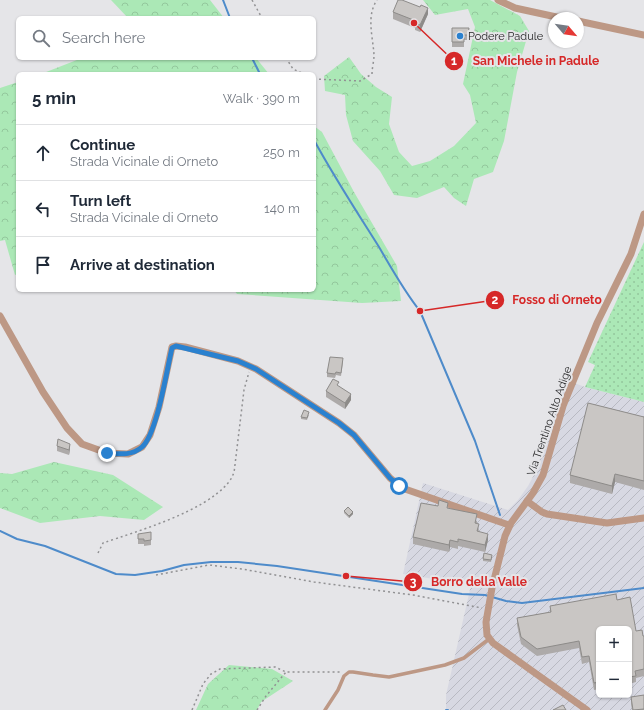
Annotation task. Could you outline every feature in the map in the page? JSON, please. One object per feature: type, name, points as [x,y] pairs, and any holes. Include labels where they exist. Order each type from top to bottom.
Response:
[{"type":"street","points":[[498,0],[515,8],[548,15]]},
{"type":"street","points":[[584,23],[644,35]]},
{"type":"street","name":"Via Trentino Alto Adige","points":[[489,639],[486,627],[488,609],[504,539],[509,526],[527,501],[544,472],[563,406],[595,328],[631,254],[644,214]]},
{"type":"street","points":[[0,316],[43,392],[67,428],[82,444],[107,453],[128,454],[142,447],[150,435],[159,407],[172,348],[176,346],[185,347],[238,361],[256,369],[354,435],[390,478],[402,488],[509,526]]},
{"type":"street","points":[[527,501],[542,512],[600,522],[611,523],[644,518]]},
{"type":"street","points":[[489,639],[587,710]]},
{"type":"lane","points":[[325,710],[342,683],[344,676],[349,672],[389,676],[445,665],[464,658],[489,639]]},
{"type":"path","points":[[252,0],[261,16]]},
{"type":"path","points":[[316,79],[360,81],[372,74],[374,56],[371,24],[373,6],[377,0]]},
{"type":"path","points":[[287,60],[293,69],[300,72]]},
{"type":"path","points":[[98,553],[104,543],[186,512],[215,495],[228,483],[234,473],[244,390],[250,366]]},
{"type":"path","points":[[156,575],[215,566],[242,569],[314,582],[413,595],[488,609]]},
{"type":"path","points":[[192,710],[203,684],[210,674],[220,669],[274,667],[286,672],[349,672]]},
{"type":"path","points":[[257,710],[266,696],[286,672]]},
{"type":"shaded area","points":[[566,380],[585,387],[644,402],[644,710],[446,710],[446,695],[471,585],[403,574],[423,483],[508,510],[518,500],[535,473]]},
{"type":"green space","points":[[111,0],[210,0],[222,16],[126,16]]},
{"type":"green space","points":[[423,0],[490,0],[520,16],[529,31],[517,72],[504,141],[493,172],[474,179],[466,206],[454,198],[444,187],[417,198],[394,195],[380,171],[353,141],[346,115],[345,95],[325,91],[324,76],[349,57],[361,74],[376,87],[392,97],[389,124],[399,152],[412,166],[430,161],[454,146],[476,123],[470,95],[463,84],[475,27],[468,9],[435,15]]},
{"type":"green space","points":[[77,60],[258,60],[267,72],[46,72]]},
{"type":"green space","points":[[16,83],[15,275],[5,240],[0,241],[0,88]]},
{"type":"green space","points":[[316,128],[322,132],[354,192],[397,266],[401,301],[362,303],[237,294],[236,292],[316,292]]},
{"type":"green space","points":[[644,242],[644,402],[585,387],[595,365],[588,362]]},
{"type":"green space","points":[[54,462],[113,475],[163,507],[144,520],[100,516],[40,523],[0,508],[0,473],[12,474]]},
{"type":"green space","points":[[229,665],[272,669],[293,681],[261,702],[257,710],[196,710],[208,684]]},
{"type":"building","points":[[398,0],[428,8],[420,25],[415,23],[416,21],[393,12]]},
{"type":"building","name":"Podere Padule","points":[[452,28],[469,28],[468,35],[464,35],[464,42],[452,42]]},
{"type":"building","points":[[330,357],[343,358],[341,373],[327,373]]},
{"type":"building","points":[[333,379],[339,382],[337,385],[351,394],[345,403],[326,391]]},
{"type":"building","points":[[588,403],[644,417],[644,481],[615,474],[612,486],[570,475]]},
{"type":"building","points":[[304,410],[309,412],[307,418],[301,417]]},
{"type":"building","points":[[58,439],[70,444],[69,450],[57,446]]},
{"type":"building","points":[[439,500],[448,503],[447,508],[477,514],[475,523],[479,524],[477,531],[488,534],[485,545],[458,539],[458,542],[450,540],[449,545],[413,537],[421,503],[438,506]]},
{"type":"building","points":[[348,507],[353,512],[349,516],[344,511]]},
{"type":"building","points":[[151,532],[151,540],[144,541],[144,539],[138,539],[138,534]]},
{"type":"building","points":[[484,553],[492,555],[491,560],[483,559]]},
{"type":"building","points":[[616,594],[617,600],[630,597],[636,631],[642,630],[644,636],[644,669],[635,671],[636,676],[632,677],[632,626],[596,626],[596,683],[594,683],[589,656],[582,657],[579,641],[537,649],[521,637],[517,618],[551,612],[550,606]]},
{"type":"building","points":[[644,695],[644,709],[633,710],[632,697]]},
{"type":"building","points":[[563,705],[566,710],[553,710]]},
{"type":"waterway","points":[[223,0],[229,16]]},
{"type":"waterway","points":[[253,60],[259,72]]},
{"type":"waterway","points":[[316,143],[398,280],[420,311],[475,441],[500,515]]},
{"type":"waterway","points":[[0,531],[17,539],[45,546],[116,574],[135,575],[162,571],[184,565],[211,562],[238,562],[277,566],[462,594],[485,595],[506,601],[522,603],[644,588]]},
{"type":"place","name":"San Michele in Padule","points":[[414,23]]},
{"type":"place","name":"Podere Padule","points":[[460,36]]},
{"type":"place","name":"Fosso di Orneto","points":[[420,311]]},
{"type":"place","name":"Borro della Valle","points":[[346,576]]},
{"type":"route","points":[[107,453],[128,454],[142,447],[150,435],[159,407],[172,348],[176,346],[185,347],[238,361],[256,369],[339,423],[354,435],[390,478],[399,486]]}]
